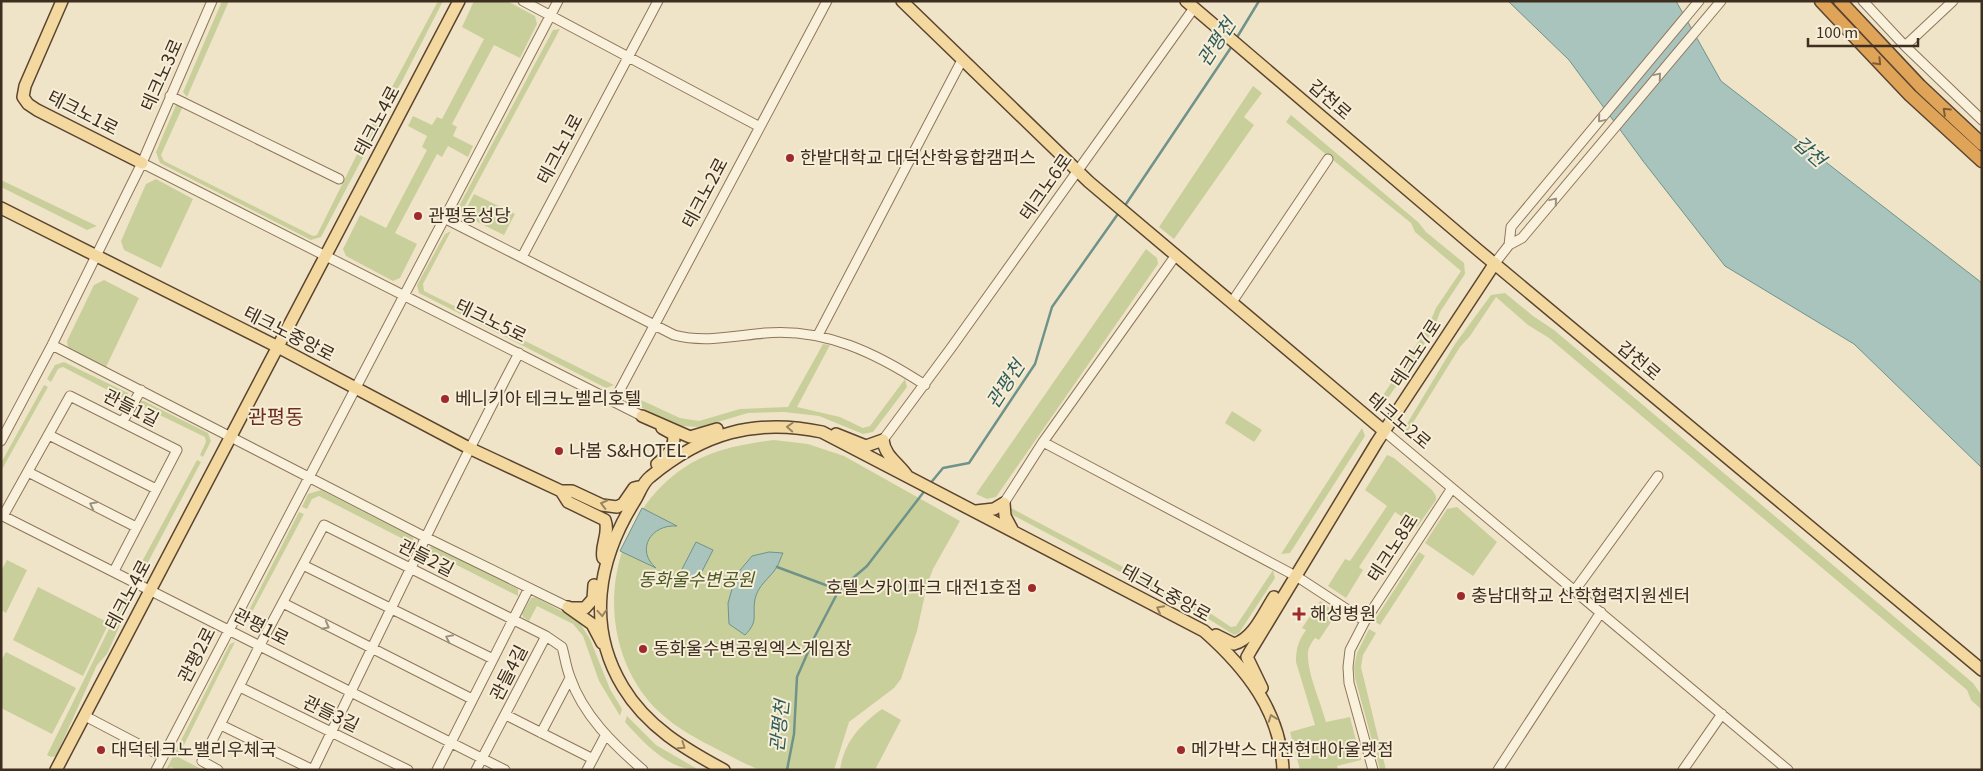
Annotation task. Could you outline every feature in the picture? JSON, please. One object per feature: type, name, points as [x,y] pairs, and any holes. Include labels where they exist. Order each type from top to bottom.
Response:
[{"type":"highway","points":[[1820,1],[1910,95],[1982,161]]},
{"type":"highway","points":[[1840,1],[1920,86],[1982,144]]},
{"type":"main road","name":"테크노1로","points":[[62,1],[25,86],[23,97],[28,104],[37,110],[142,163]]},
{"type":"main road","name":"테크노4로","points":[[56,770],[459,1]]},
{"type":"main road","name":"테크노2로","points":[[902,1],[1076,171],[1384,431]]},
{"type":"main road","name":"갑천로","points":[[1194,8],[1495,263],[1982,670]]},
{"type":"main road","name":"테크노중앙로","points":[[1,208],[278,347],[469,448],[561,491]]},
{"type":"main road","name":"테크노7로","points":[[1204,631],[1234,644],[1242,642],[1249,636],[1316,544],[1317,538],[1384,431],[1495,263]]},
{"type":"main road","points":[[642,416],[690,436],[738,423],[753,426],[803,428],[840,434],[866,446],[883,440],[885,460],[822,432]]},
{"type":"main road","points":[[610,659],[603,632],[600,592],[604,564],[645,482],[655,466],[670,452],[674,439],[673,434],[642,416]]},
{"type":"main road","points":[[604,564],[602,551],[607,536],[605,520],[568,502],[561,491],[572,490],[602,505],[617,507],[622,504],[634,488],[701,444],[728,432],[753,426]]},
{"type":"main road","name":"테크노중앙로","points":[[885,460],[909,478],[1204,631],[1226,650],[1265,701],[1274,721],[1283,770]]},
{"type":"main road","points":[[971,509],[994,509],[1004,503],[1005,516],[1013,531]]},
{"type":"main road","name":"테크노7로","points":[[1265,701],[1262,686],[1247,657],[1293,574]]},
{"type":"main road","points":[[568,607],[578,610],[585,608],[593,599],[594,585],[602,576]]},
{"type":"main road","points":[[568,607],[592,624],[624,689],[653,724],[689,752],[714,767],[724,770]]},
{"type":"street","name":"테크노3로","points":[[1,441],[52,345],[142,163],[212,1]]},
{"type":"street","points":[[523,1],[760,127]]},
{"type":"street","points":[[142,163],[403,295],[558,1]]},
{"type":"street","name":"테크노1로","points":[[522,257],[658,1]]},
{"type":"street","name":"테크노2로","points":[[614,401],[827,1]]},
{"type":"street","points":[[1510,245],[1511,227],[1699,1]]},
{"type":"street","points":[[1495,263],[1510,245],[1522,238],[1721,1]]},
{"type":"street","points":[[1863,1],[1905,46],[1982,120]]},
{"type":"street","points":[[1905,46],[1953,1]]},
{"type":"street","name":"테크노6로","points":[[883,440],[925,385],[1194,8]]},
{"type":"street","points":[[818,335],[962,60]]},
{"type":"street","points":[[170,96],[339,179]]},
{"type":"street","points":[[1232,302],[1328,159]]},
{"type":"street","points":[[444,218],[674,335],[701,340],[780,332],[818,335],[869,352],[925,385]]},
{"type":"street","points":[[1004,503],[1086,380],[1176,255]]},
{"type":"street","name":"테크노5로","points":[[403,295],[642,416]]},
{"type":"street","name":"관평2로","points":[[156,770],[403,295]]},
{"type":"street","points":[[52,345],[310,476],[425,537],[568,607]]},
{"type":"street","points":[[221,725],[313,770],[425,537],[519,353]]},
{"type":"street","points":[[123,421],[141,390]]},
{"type":"street","name":"관들1길","points":[[2,515],[70,396],[123,421],[177,450],[114,571]]},
{"type":"street","name":"테크노2로","points":[[1384,431],[1788,770]]},
{"type":"street","points":[[49,435],[156,489]]},
{"type":"street","points":[[1043,442],[1293,574],[1365,621]]},
{"type":"street","points":[[28,472],[136,528]]},
{"type":"street","points":[[1575,590],[1658,476]]},
{"type":"street","name":"테크노8로","points":[[1373,770],[1349,683],[1350,650],[1365,621],[1452,488]]},
{"type":"street","name":"관평1로","points":[[2,515],[505,770]]},
{"type":"street","name":"관들2길","points":[[260,645],[324,525],[546,636]]},
{"type":"street","points":[[304,565],[389,610],[492,659]]},
{"type":"street","points":[[437,770],[492,659],[530,588]]},
{"type":"street","points":[[283,604],[370,650],[472,699]]},
{"type":"street","points":[[1498,770],[1601,612]]},
{"type":"street","name":"관들4길","points":[[476,770],[506,716],[546,636],[562,647],[570,678],[592,718],[605,736],[643,770]]},
{"type":"street","points":[[218,770],[202,761],[260,645]]},
{"type":"street","points":[[541,733],[570,678]]},
{"type":"street","name":"관들3길","points":[[240,687],[408,770]]},
{"type":"street","points":[[1683,770],[1722,714]]},
{"type":"street","points":[[84,716],[163,757]]},
{"type":"street","name":"관들4길","points":[[506,716],[593,759]]},
{"type":"street","points":[[587,770],[605,736]]},
{"type":"green space","points":[[222,1],[229,1],[187,97],[183,92]]},
{"type":"green space","points":[[438,1],[443,1],[401,83],[379,119],[373,138],[321,237],[311,240],[160,163],[156,152],[176,105],[179,104],[183,106],[161,155],[164,161],[313,236],[317,235],[369,130]]},
{"type":"green space","points":[[474,1],[507,1],[535,16],[537,24],[520,58],[494,45],[452,124],[457,127],[453,136],[473,146],[468,157],[448,146],[442,157],[437,154],[395,233],[417,244],[400,278],[393,281],[346,256],[343,249],[360,215],[386,228],[427,150],[422,147],[427,136],[408,126],[413,116],[432,125],[437,117],[442,119],[484,39],[462,27]]},
{"type":"green space","points":[[560,29],[460,215],[458,208],[553,30]]},
{"type":"green space","points":[[1253,86],[1262,93],[1244,117],[1254,125],[1174,239],[1159,227]]},
{"type":"green space","points":[[1291,115],[1464,263],[1465,274],[1440,312],[1433,331],[1384,404],[1376,406],[1428,327],[1436,308],[1461,271],[1415,232],[1411,223],[1286,122]]},
{"type":"green space","points":[[156,179],[193,199],[161,268],[124,250],[121,241],[146,184]]},
{"type":"green space","points":[[1,180],[97,226],[87,230],[1,187]]},
{"type":"green space","points":[[474,194],[515,214],[504,235],[463,215]]},
{"type":"green space","points":[[451,231],[423,284],[424,291],[614,385],[606,388],[419,293],[417,285],[445,234]]},
{"type":"green space","points":[[1146,249],[1157,258],[1158,264],[996,497],[987,499],[976,494]]},
{"type":"green space","points":[[104,280],[139,298],[106,367],[68,348],[67,341],[94,285]]},
{"type":"green space","points":[[1505,293],[1554,330],[1973,683],[1982,696],[1982,710],[1971,700],[1967,690],[1549,338],[1528,325],[1496,297],[1470,336],[1460,347],[1406,434],[1405,427],[1455,344],[1491,295]]},
{"type":"green space","points":[[823,344],[830,345],[797,407],[840,417],[863,428],[870,426],[905,379],[907,387],[873,432],[863,434],[819,416],[784,412],[748,413],[701,427],[678,426],[629,401],[626,397],[628,394],[680,418],[699,421],[740,409],[788,407]]},
{"type":"green space","points":[[64,362],[128,393],[129,397],[127,400],[63,367],[58,369],[51,382],[47,379],[55,365]]},
{"type":"green space","points":[[44,385],[48,387],[1,471],[1,463]]},
{"type":"green space","points":[[139,401],[144,401],[208,433],[211,441],[203,457],[200,455],[206,442],[205,437],[137,404]]},
{"type":"green space","points":[[1232,411],[1262,430],[1254,442],[1225,423]]},
{"type":"green space","points":[[1362,428],[1365,436],[1290,553],[1281,554]]},
{"type":"green space","name":"동화울수변공원","points":[[774,440],[808,444],[844,456],[960,521],[933,569],[927,585],[917,631],[901,679],[894,688],[849,722],[834,770],[757,769],[689,734],[674,724],[655,708],[634,680],[621,649],[615,616],[615,583],[622,550],[636,519],[656,492],[682,469],[703,457],[738,446]]},
{"type":"green space","points":[[1387,455],[1394,458],[1432,490],[1436,500],[1417,527],[1395,512],[1359,567],[1363,570],[1346,598],[1328,586],[1345,559],[1350,561],[1387,506],[1365,490]]},
{"type":"green space","points":[[197,460],[201,462],[146,566],[139,567]]},
{"type":"green space","points":[[321,490],[413,537],[413,544],[319,496],[312,499],[307,509],[302,507],[308,494]]},
{"type":"green space","points":[[1009,507],[1207,611],[1231,627],[1236,626],[1273,570],[1275,578],[1239,633],[1234,635],[1207,618],[1011,514]]},
{"type":"green space","points":[[1457,507],[1497,542],[1473,576],[1425,543],[1447,509]]},
{"type":"green space","points":[[299,512],[304,514],[244,627],[243,622]]},
{"type":"green space","points":[[432,546],[518,589],[518,596],[427,550]]},
{"type":"green space","points":[[1419,552],[1425,556],[1380,625],[1374,621]]},
{"type":"green space","points":[[7,560],[27,570],[6,613],[1,610],[1,571]]},
{"type":"green space","points":[[38,587],[109,623],[83,676],[13,640]]},
{"type":"green space","points":[[126,594],[130,603],[107,654],[97,665],[56,756],[51,757],[47,755]]},
{"type":"green space","points":[[535,597],[578,620],[590,639],[610,689],[622,709],[620,716],[599,681],[583,636],[573,624],[537,606],[529,621],[523,617],[522,614],[531,598]]},
{"type":"green space","points":[[1320,601],[1337,613],[1319,640],[1315,638],[1310,647],[1308,654],[1310,672],[1326,722],[1350,717],[1361,760],[1337,766],[1338,770],[1300,770],[1290,732],[1315,725],[1296,662],[1296,653],[1299,642],[1306,630],[1302,628]]},
{"type":"green space","points":[[1369,629],[1376,633],[1363,655],[1361,667],[1386,770],[1380,770],[1355,678],[1354,667],[1357,653]]},
{"type":"green space","points":[[235,642],[178,757],[203,770],[177,770],[171,767],[166,770],[230,644]]},
{"type":"green space","points":[[6,652],[76,688],[52,734],[1,708],[1,661]]},
{"type":"green space","points":[[882,709],[901,720],[875,770],[840,770],[845,751],[854,735]]},
{"type":"green space","points":[[627,716],[656,745],[699,770],[677,766],[667,761],[649,747],[625,722]]},
{"type":"water","name":"갑천","points":[[1508,1],[1676,1],[1721,81],[1982,283],[1982,468],[1854,344],[1725,266],[1643,161],[1569,60]]},
{"type":"water","points":[[642,508],[677,526],[668,526],[660,529],[649,540],[647,554],[656,568],[620,551]]},
{"type":"water","points":[[696,542],[713,550],[696,583],[679,575]]},
{"type":"water","points":[[769,552],[783,553],[777,567],[761,586],[757,594],[754,605],[754,622],[745,635],[729,624],[728,603],[736,575],[752,556]]},
{"type":"waterway","name":"관평천","points":[[1236,39],[1259,1]]},
{"type":"waterway","name":"관평천","points":[[1124,207],[1232,46]]},
{"type":"waterway","name":"관평천","points":[[929,485],[943,468],[969,463],[1035,364],[1052,307],[1120,211]]},
{"type":"waterway","name":"관평천","points":[[787,770],[794,734],[797,677],[815,636],[839,590],[867,566],[926,489]]},
{"type":"waterway","points":[[777,567],[839,590]]},
{"type":"place","name":"한밭대학교 대덕산학융합캠퍼스","points":[[790,158]]},
{"type":"place","name":"관평동성당","points":[[418,216]]},
{"type":"place","name":"베니키아 테크노벨리호텔","points":[[445,399]]},
{"type":"place","name":"나봄 S&HOTEL","points":[[559,451]]},
{"type":"place","name":"호텔스카이파크 대전1호점","points":[[1032,588]]},
{"type":"place","name":"충남대학교 산학협력지원센터","points":[[1461,596]]},
{"type":"place","name":"해성병원","points":[[1299,614]]},
{"type":"place","name":"동화울수변공원엑스게임장","points":[[643,649]]},
{"type":"place","name":"대덕테크노밸리우체국","points":[[101,750]]},
{"type":"place","name":"메가박스 대전현대아울렛점","points":[[1181,750]]},
{"type":"district","name":"관평동","points":[[276,417]]}]
